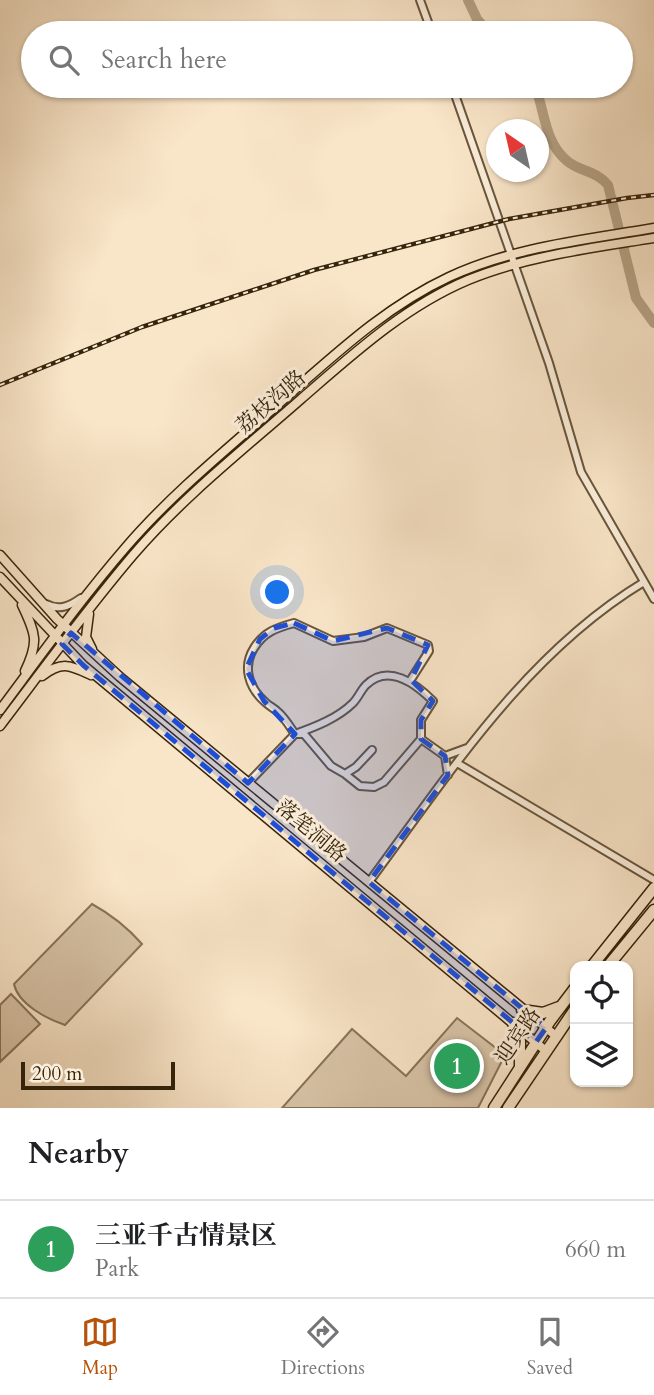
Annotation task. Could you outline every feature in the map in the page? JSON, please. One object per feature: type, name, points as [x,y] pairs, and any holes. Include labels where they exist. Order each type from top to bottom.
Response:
[{"type":"highway","points":[[596,961],[654,888]]},
{"type":"highway","points":[[612,961],[654,911]]},
{"type":"highway","name":"迎宾路","points":[[494,1108],[570,995]]},
{"type":"highway","points":[[522,1010],[543,1013],[562,1005]]},
{"type":"highway","name":"迎宾路","points":[[508,1108],[570,1016]]},
{"type":"highway","points":[[513,1023],[520,1041],[520,1067]]},
{"type":"main road","name":"荔枝沟路","points":[[0,726],[55,637],[156,515],[350,341],[417,293],[451,276],[511,254],[600,243],[638,236],[654,229]]},
{"type":"main road","name":"荔枝沟路","points":[[638,236],[654,238]]},
{"type":"main road","name":"荔枝沟路","points":[[0,710],[62,644],[163,523],[357,349],[422,303],[470,279],[515,264],[600,243]]},
{"type":"main road","name":"落笔洞路","points":[[0,555],[40,602],[103,662],[556,1036]]},
{"type":"main road","points":[[0,577],[17,597],[33,629],[36,642],[23,687]]},
{"type":"main road","name":"落笔洞路","points":[[17,597],[100,679],[545,1051]]},
{"type":"main road","points":[[94,604],[87,620],[86,637],[92,650],[103,662]]},
{"type":"main road","points":[[23,687],[54,667],[65,665],[100,679]]},
{"type":"main road","points":[[112,688],[110,684],[114,682],[138,692]]},
{"type":"street","points":[[420,0],[428,21]]},
{"type":"street","points":[[456,98],[515,264],[582,472],[654,599]]},
{"type":"street","points":[[369,882],[503,703],[592,620],[644,582]]},
{"type":"street","points":[[40,602],[54,608],[65,607],[93,588]]},
{"type":"street","points":[[295,734],[280,713],[264,701],[251,683],[246,669],[249,656],[260,639],[274,628],[294,623],[333,641],[364,637],[387,628],[428,645],[429,651],[410,681]]},
{"type":"street","points":[[248,783],[295,734],[333,717],[354,702],[364,686],[374,678],[386,675],[410,681],[433,701],[421,720],[421,739],[384,782],[374,787],[360,786],[331,766],[304,734],[295,734]]},
{"type":"street","points":[[421,739],[445,756],[448,775]]},
{"type":"street","points":[[445,756],[469,747]]},
{"type":"street","points":[[345,774],[372,750]]},
{"type":"street","points":[[457,763],[654,880]]},
{"type":"highlighted area","points":[[294,623],[333,641],[387,628],[428,645],[411,680],[433,701],[421,720],[421,739],[445,756],[448,775],[369,882],[546,1028],[536,1042],[83,665],[62,644],[71,633],[248,783],[295,734],[264,701],[246,669],[260,639],[274,628]]},
{"type":"shaded area","points":[[92,904],[119,922],[142,944],[65,1025],[42,1015],[27,1004],[14,984]]},
{"type":"shaded area","points":[[11,994],[40,1024],[0,1062],[0,1005]]},
{"type":"shaded area","points":[[457,1018],[505,1055],[478,1108],[282,1108],[352,1029],[406,1076]]},
{"type":"waterway","points":[[468,0],[479,21]]},
{"type":"waterway","points":[[538,98],[549,135],[559,152],[571,164],[598,176],[608,185],[636,298],[654,323]]},
{"type":"railway","points":[[0,385],[142,327],[314,270],[509,219],[654,195]]},
{"type":"place","name":"三亚千古情景区","points":[[457,1066]]}]
